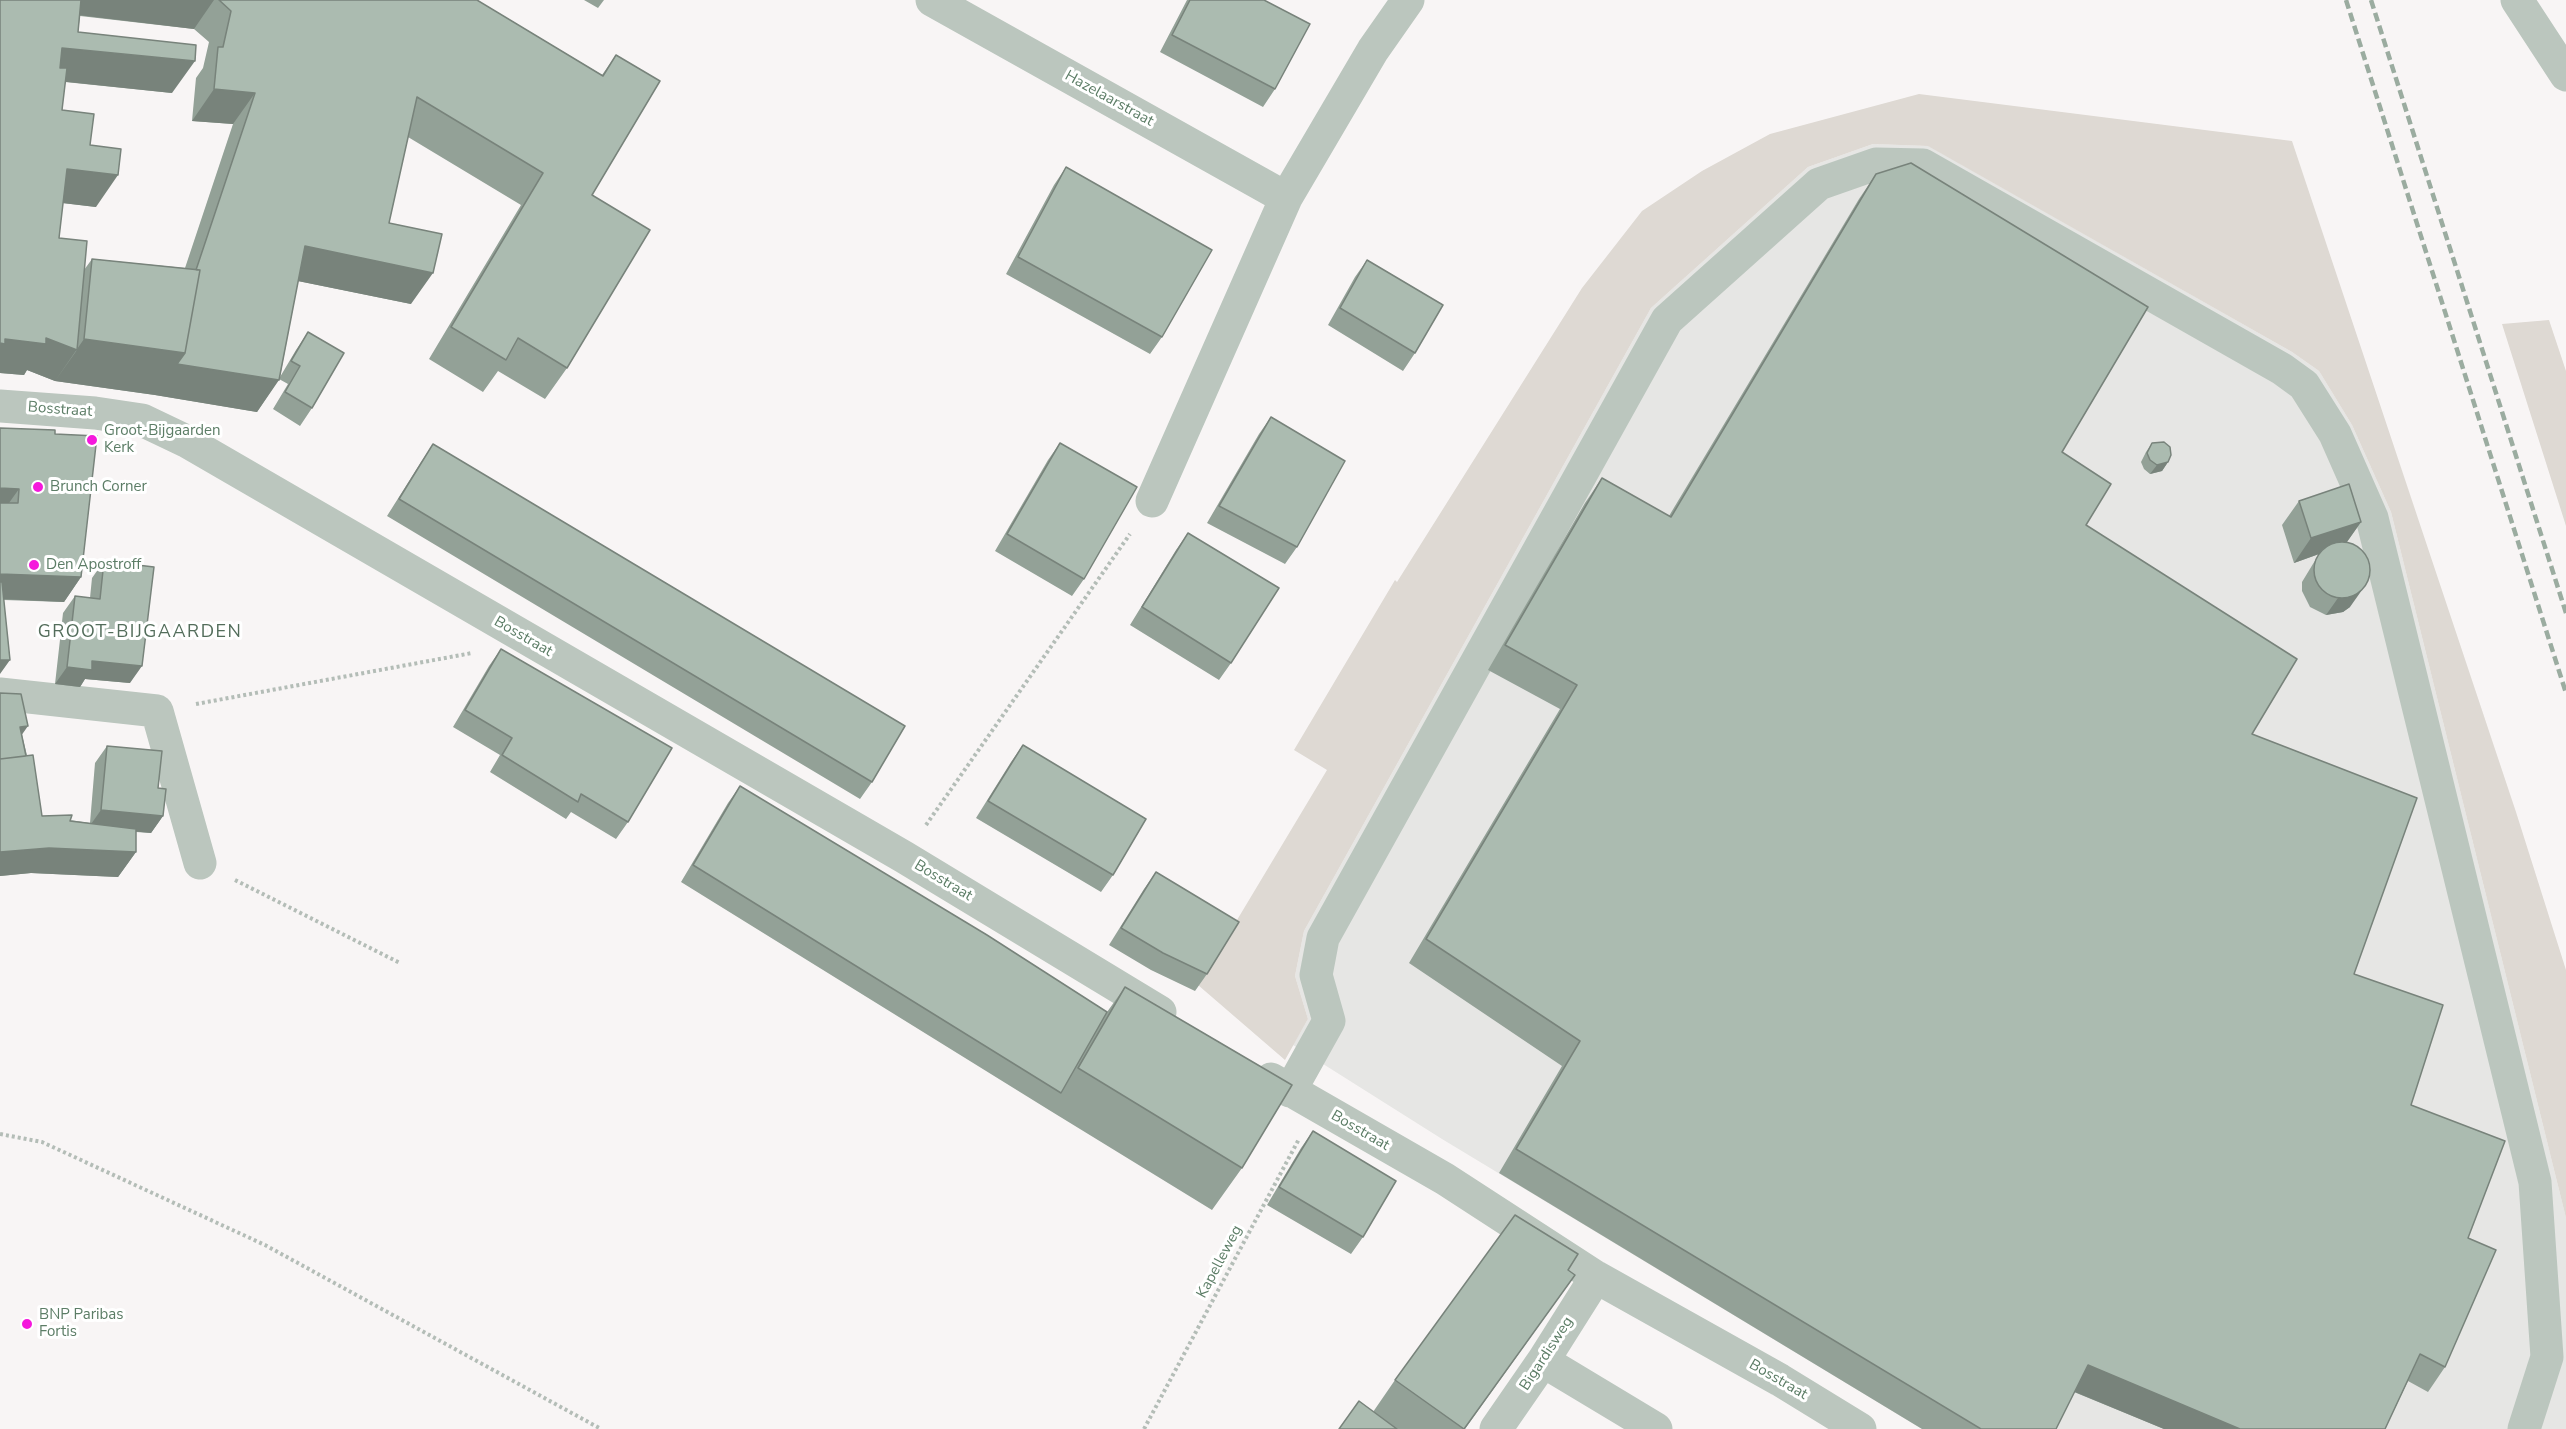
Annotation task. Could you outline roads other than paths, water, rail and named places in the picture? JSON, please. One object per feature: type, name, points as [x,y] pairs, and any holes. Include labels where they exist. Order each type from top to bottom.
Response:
[{"type":"street","name":"Hazelaarstraat","points":[[932,0],[1286,198]]},
{"type":"street","points":[[1152,501],[1286,198],[1373,50],[1408,0]]},
{"type":"street","points":[[2521,1],[2566,75]]},
{"type":"street","points":[[1303,1098],[1329,1021],[1316,975],[1323,938],[1667,320],[1819,184],[1876,164],[1923,165],[2282,369],[2304,385],[2336,434],[2372,518],[2535,1182],[2547,1357],[2524,1429]]},
{"type":"street","name":"Bosstraat","points":[[0,406],[95,413],[142,420],[186,441],[904,857],[1188,1029]]},
{"type":"street","points":[[0,694],[157,711],[200,863]]},
{"type":"street","name":"Bosstraat","points":[[1249,1066],[1445,1179],[1596,1277],[1780,1380],[1860,1429]]},
{"type":"street","name":"Bigardisweg","points":[[1496,1429],[1543,1361],[1596,1277]]},
{"type":"street","points":[[1543,1361],[1656,1429]]},
{"type":"railway","points":[[2346,0],[2566,693]]},
{"type":"railway","points":[[2371,0],[2566,613]]},
{"type":"place","name":"Groot-Bijgaarden Kerk","points":[[92,440]]},
{"type":"place","name":"Brunch Corner","points":[[38,487]]},
{"type":"place","name":"Den Apostroff","points":[[34,565]]},
{"type":"place","name":"BNP Paribas Fortis","points":[[27,1324]]},
{"type":"district","name":"GROOT-BIJGAARDEN","points":[[140,633]]}]
